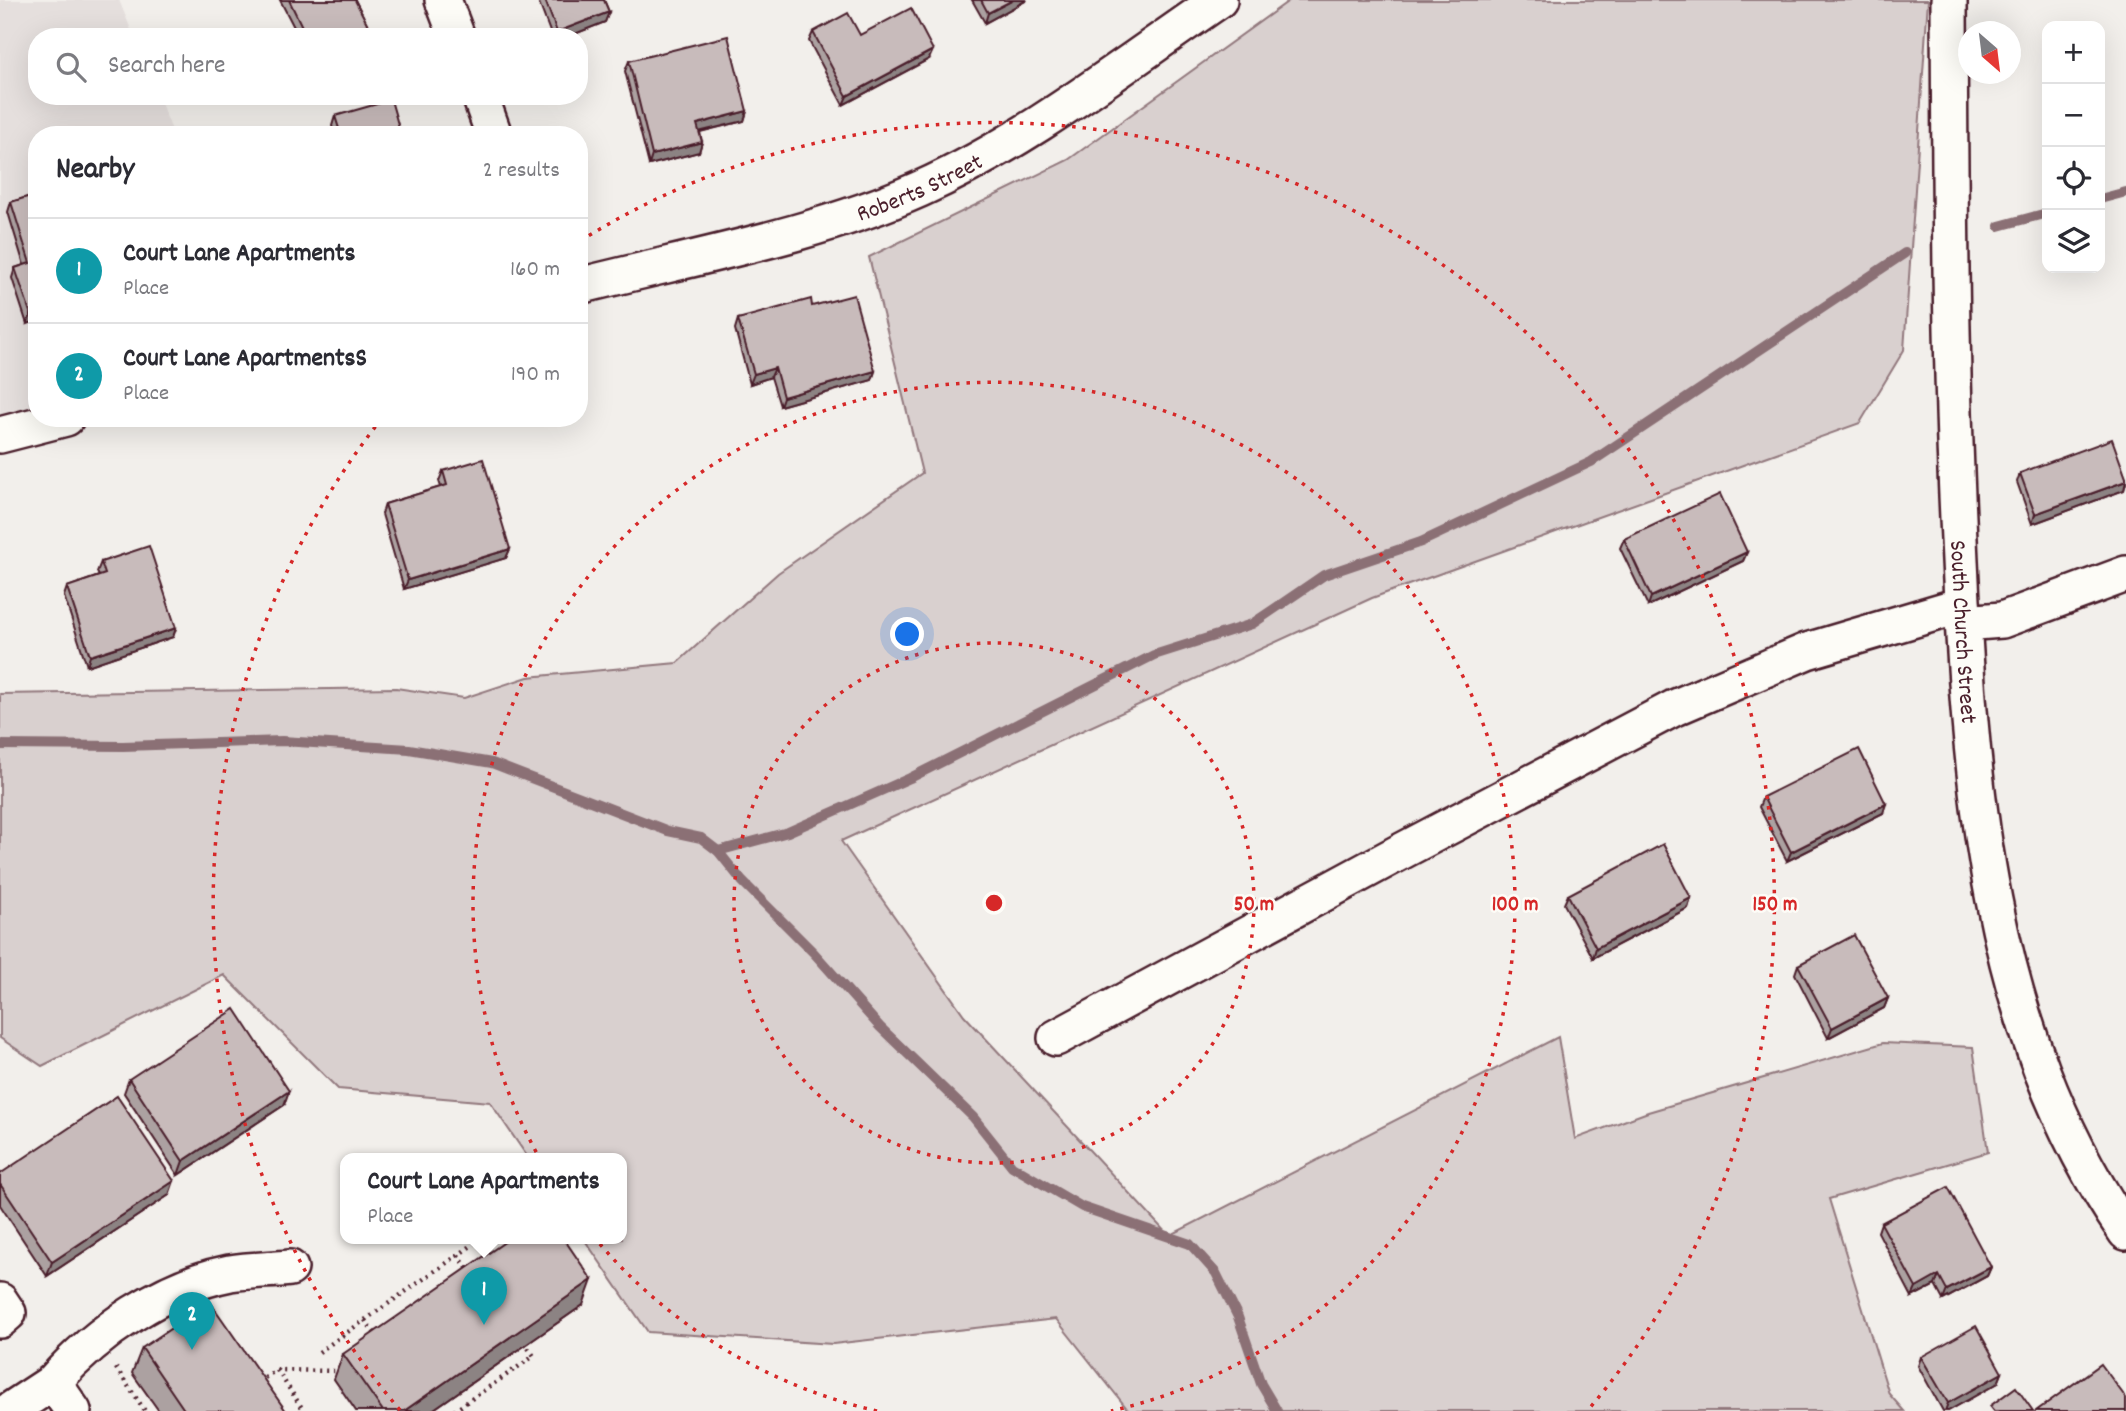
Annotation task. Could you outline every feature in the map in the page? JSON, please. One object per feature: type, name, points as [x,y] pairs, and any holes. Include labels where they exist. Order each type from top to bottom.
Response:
[{"type":"street","points":[[443,0],[454,28]]},
{"type":"street","name":"Roberts Street","points":[[588,284],[856,214],[919,189],[977,161],[1034,126],[1219,0]]},
{"type":"street","name":"South Church Street","points":[[1949,0],[1951,369],[1963,614],[1986,868],[1999,935],[2022,1016],[2046,1083],[2099,1188],[2126,1232]]},
{"type":"street","points":[[483,105],[491,126]]},
{"type":"street","points":[[0,435],[31,427]]},
{"type":"street","points":[[1056,1038],[1674,708],[1807,651],[1963,614],[2001,620],[2126,573]]},
{"type":"street","points":[[9,1411],[53,1382],[79,1352],[153,1300],[229,1273],[290,1268]]},
{"type":"street","points":[[0,1301],[8,1313],[0,1320]]},
{"type":"street","points":[[53,1382],[73,1411]]},
{"type":"path","points":[[319,1352],[474,1244]]},
{"type":"path","points":[[458,1255],[473,1276]]},
{"type":"path","points":[[365,1320],[380,1340]]},
{"type":"path","points":[[454,1411],[534,1356],[526,1345]]},
{"type":"path","points":[[256,1384],[276,1370],[335,1371],[346,1364]]},
{"type":"path","points":[[114,1366],[145,1411]]},
{"type":"path","points":[[276,1370],[304,1411]]},
{"type":"shaded area","points":[[0,0],[119,0],[130,28],[28,28],[28,105],[162,105],[170,126],[28,126],[28,409],[0,416]]},
{"type":"shaded area","points":[[1290,0],[1928,0],[1904,350],[1860,423],[1372,598],[841,841],[964,1015],[1169,1236],[1558,1037],[1575,1139],[1648,1112],[1883,1043],[1973,1047],[1988,1152],[1829,1199],[1889,1394],[1904,1411],[1129,1411],[1056,1319],[833,1344],[648,1332],[587,1244],[627,1244],[627,1153],[525,1153],[490,1102],[338,1089],[224,975],[42,1066],[0,1038],[0,694],[396,688],[464,698],[528,677],[677,663],[778,573],[922,473],[869,257],[1068,160]]},
{"type":"building","points":[[289,0],[355,0],[369,28],[303,28]]},
{"type":"building","points":[[545,0],[604,0],[609,12],[567,28],[556,28]]},
{"type":"building","points":[[981,0],[1013,0],[988,13]]},
{"type":"building","points":[[911,8],[933,50],[847,96],[813,32],[848,13],[860,35]]},
{"type":"building","points":[[728,36],[747,111],[697,124],[702,142],[652,155],[629,61]]},
{"type":"building","points":[[374,105],[392,105],[398,126],[338,126],[335,116]]},
{"type":"building","points":[[28,197],[28,257],[11,202]]},
{"type":"building","points":[[28,264],[28,306],[15,268]]},
{"type":"building","points":[[854,295],[875,371],[783,397],[775,368],[754,374],[738,319],[811,299],[812,306]]},
{"type":"building","points":[[2112,439],[2126,481],[2035,514],[2020,473]]},
{"type":"building","points":[[483,459],[510,549],[408,580],[385,504],[447,485],[443,471]]},
{"type":"building","points":[[1720,494],[1747,552],[1651,597],[1624,539]]},
{"type":"building","points":[[149,546],[176,628],[90,656],[67,587],[105,574],[101,562]]},
{"type":"building","points":[[1859,749],[1886,804],[1791,852],[1763,797]]},
{"type":"building","points":[[1663,844],[1691,898],[1596,948],[1568,895]]},
{"type":"building","points":[[1854,935],[1888,998],[1832,1028],[1798,965]]},
{"type":"building","points":[[235,1009],[289,1091],[183,1161],[129,1079]]},
{"type":"building","points":[[117,1096],[174,1181],[52,1262],[0,1184],[0,1174]]},
{"type":"building","points":[[1948,1187],[1991,1267],[1947,1290],[1939,1275],[1916,1288],[1881,1223]]},
{"type":"building","points":[[502,1244],[567,1244],[592,1280],[404,1411],[383,1411],[343,1354]]},
{"type":"building","points":[[210,1302],[286,1411],[185,1411],[142,1348]]},
{"type":"building","points":[[1976,1326],[2002,1373],[1948,1403],[1921,1357]]},
{"type":"building","points":[[2101,1364],[2126,1398],[2126,1411],[2036,1411]]},
{"type":"building","points":[[2016,1387],[2033,1411],[1994,1411],[1990,1406]]},
{"type":"waterway","points":[[2105,198],[2126,192]]},
{"type":"waterway","points":[[1999,226],[2042,214]]},
{"type":"waterway","points":[[718,851],[788,832],[910,778],[1154,655],[1252,624],[1324,575],[1421,542],[1591,462],[1905,253]]},
{"type":"waterway","points":[[0,745],[123,746],[282,741],[409,749],[492,763],[668,831],[701,838],[718,851],[742,881],[814,953],[880,1027],[973,1117],[1012,1166],[1082,1207],[1190,1244],[1216,1273],[1238,1317],[1261,1384],[1277,1411]]},
{"type":"place","name":"Court Lane Apartments","points":[[484,1325]]},
{"type":"place","name":"Court Lane ApartmentsS","points":[[192,1350]]}]
